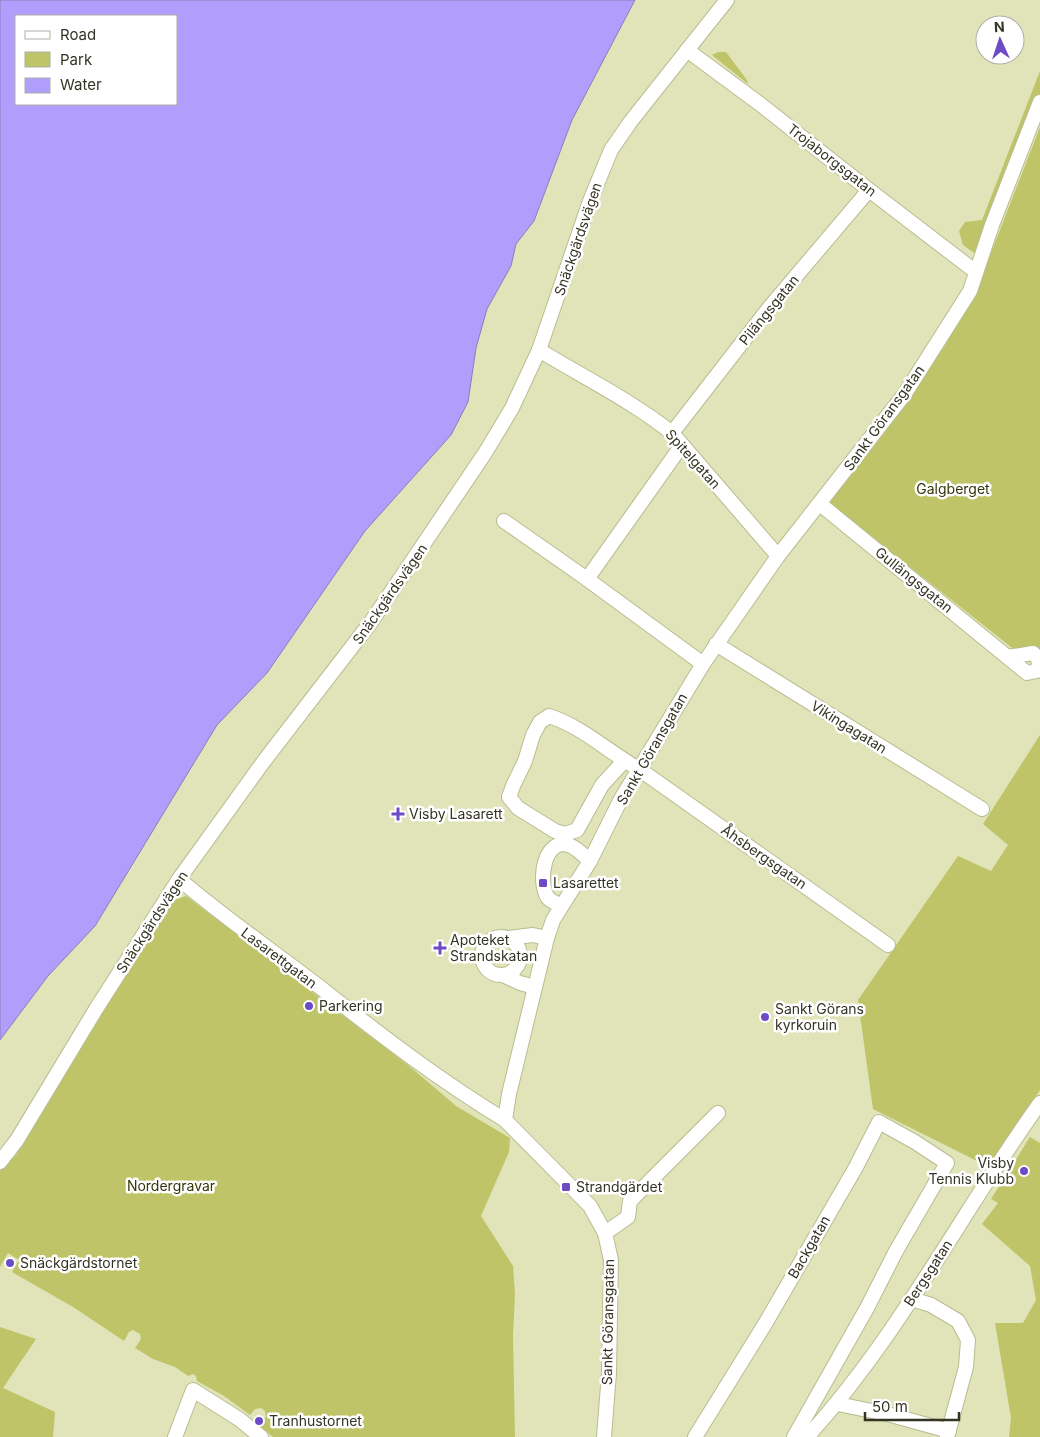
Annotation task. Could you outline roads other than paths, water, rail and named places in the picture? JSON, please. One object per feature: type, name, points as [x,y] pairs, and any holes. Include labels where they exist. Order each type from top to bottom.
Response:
[{"type":"street","name":"Snäckgärdsvägen","points":[[0,1162],[21,1133],[178,879],[264,762],[361,636],[485,453],[512,408],[539,350],[590,201],[611,150],[631,121],[727,0]]},
{"type":"street","name":"Trojaborgsgatan","points":[[687,50],[760,104],[868,190],[976,272]]},
{"type":"street","name":"Sankt Göransgatan","points":[[604,1437],[609,1373],[611,1260],[605,1233],[590,1206],[505,1120],[509,1094],[547,938],[561,906],[590,861],[639,769],[716,644],[778,556],[904,394],[970,291],[992,226],[1040,102]]},
{"type":"street","name":"Pilängsgatan","points":[[672,434],[769,308],[868,190]]},
{"type":"street","name":"Spitelgatan","points":[[539,350],[623,400],[672,434],[778,556]]},
{"type":"street","points":[[588,579],[682,445]]},
{"type":"street","name":"Gullängsgatan","points":[[820,504],[1008,656]]},
{"type":"street","points":[[504,521],[588,579],[703,664]]},
{"type":"street","name":"Vikingagatan","points":[[716,644],[982,809]]},
{"type":"street","name":"Åhsbergsgatan","points":[[624,761],[602,785],[577,830],[565,834],[556,831],[518,808],[509,797],[525,761],[533,735],[540,722],[549,716],[565,721],[639,769],[888,945]]},
{"type":"street","points":[[561,906],[548,898],[544,887],[543,870],[545,857],[554,848],[562,845],[570,846],[590,861]]},
{"type":"street","name":"Lasarettgatan","points":[[178,879],[349,1012],[426,1068],[505,1120]]},
{"type":"street","points":[[535,987],[488,970],[483,963],[481,955],[486,943],[496,936],[509,938],[533,935],[547,938]]},
{"type":"street","points":[[503,975],[513,971],[519,963],[520,953],[517,944],[509,938]]},
{"type":"street","name":"Bergsgatan","points":[[807,1437],[838,1404],[858,1377],[912,1299],[980,1192],[1040,1103]]},
{"type":"street","points":[[605,1233],[628,1217],[630,1201],[718,1113]]},
{"type":"street","name":"Backgatan","points":[[695,1437],[765,1324],[856,1167],[879,1122],[948,1163],[910,1226],[868,1308],[794,1437]]},
{"type":"street","points":[[838,1404],[891,1415],[948,1434],[966,1367],[968,1340],[958,1321],[931,1305],[912,1299]]},
{"type":"street","points":[[175,1437],[193,1390],[239,1419],[261,1437]]},
{"type":"water","points":[[0,0],[635,0],[572,120],[534,221],[516,244],[511,266],[487,309],[476,348],[468,402],[451,435],[365,531],[267,673],[217,725],[95,926],[48,976],[0,1040]]},
{"type":"place","name":"Visby Lasarett","points":[[398,814]]},
{"type":"place","name":"Lasarettet","points":[[543,883]]},
{"type":"place","name":"Apoteket Strandskatan","points":[[440,948]]},
{"type":"place","name":"Parkering","points":[[309,1006]]},
{"type":"place","name":"Sankt Görans kyrkoruin","points":[[765,1017]]},
{"type":"place","name":"Visby Tennis Klubb","points":[[1024,1171]]},
{"type":"place","name":"Strandgärdet","points":[[566,1187]]},
{"type":"place","name":"Snäckgärdstornet","points":[[10,1263]]},
{"type":"place","name":"Tranhustornet","points":[[259,1421]]},
{"type":"park label","name":"Galgberget","points":[[953,489]]},
{"type":"park label","name":"Nordergravar","points":[[171,1186]]}]
